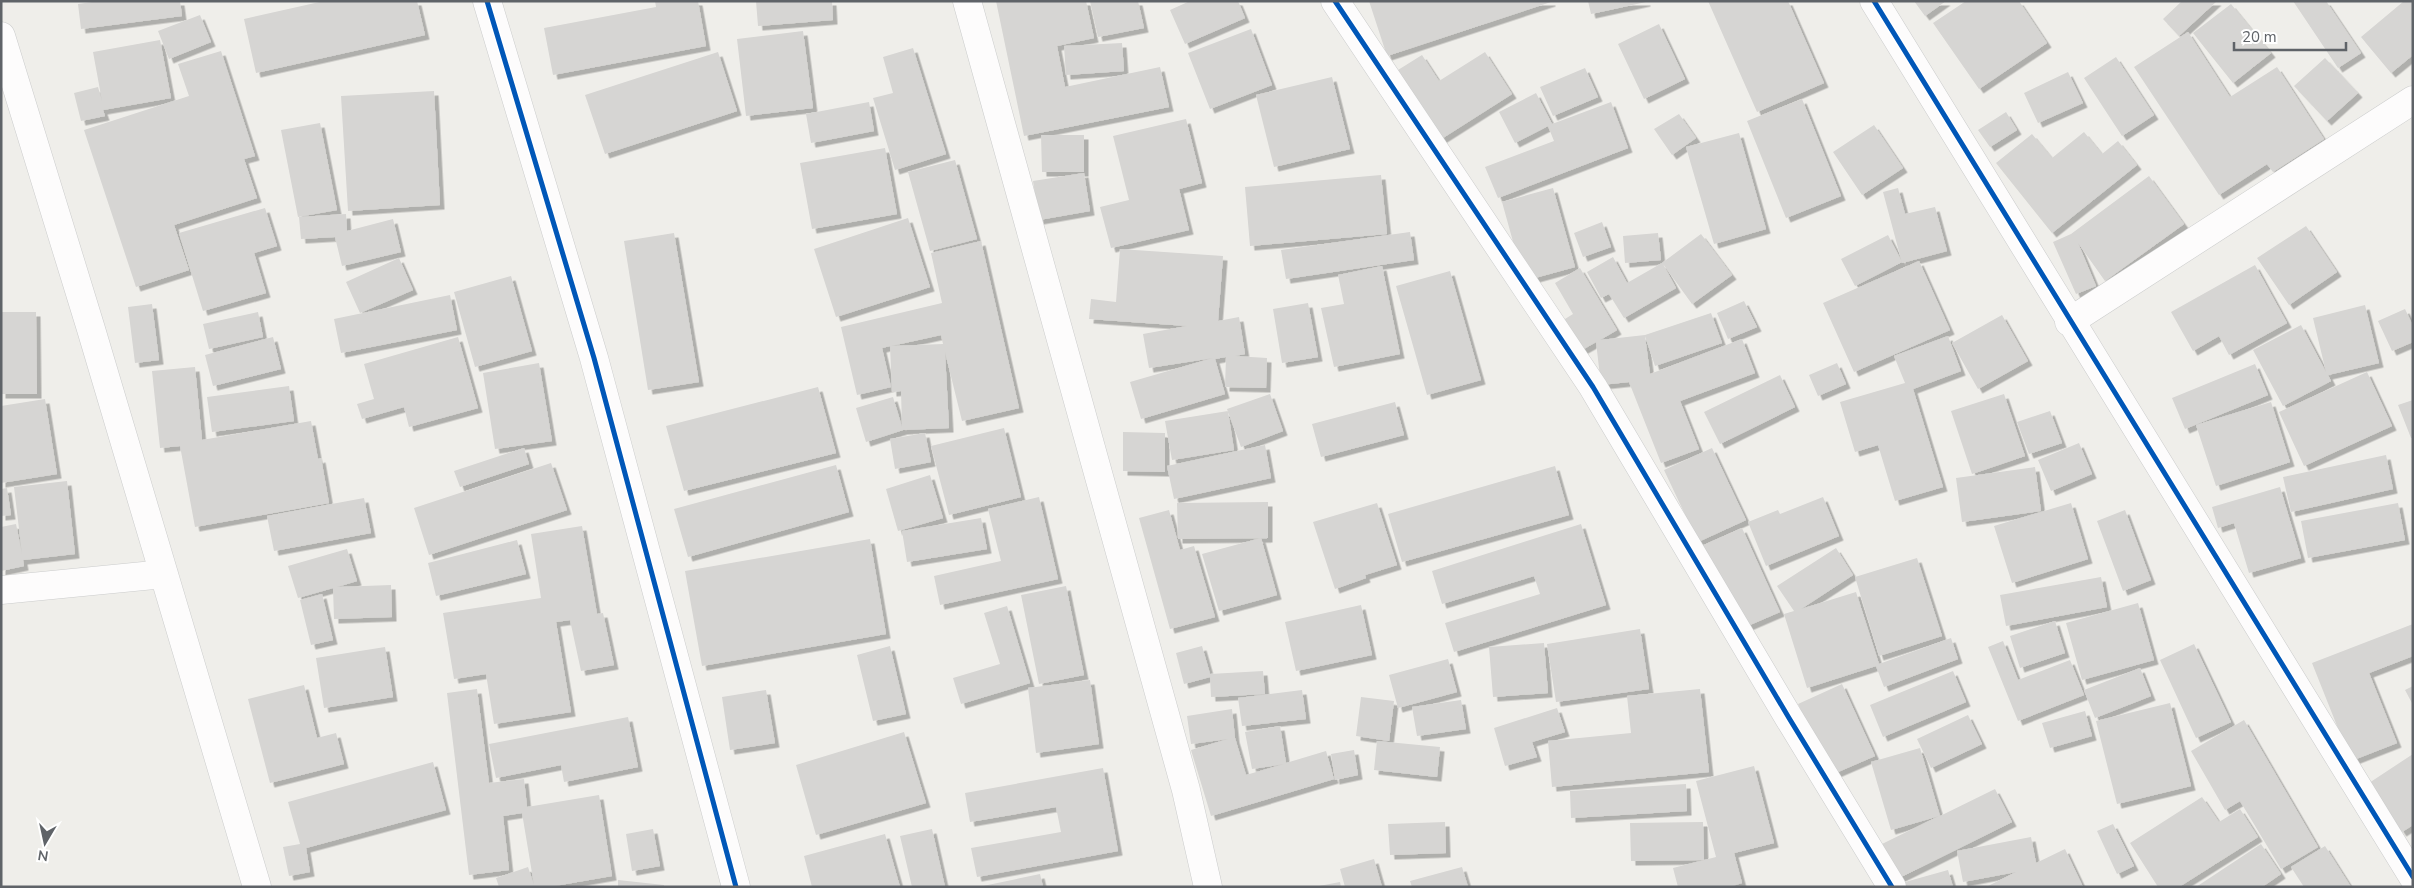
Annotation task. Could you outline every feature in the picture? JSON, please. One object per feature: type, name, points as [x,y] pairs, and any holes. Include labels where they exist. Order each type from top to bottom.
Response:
[{"type":"street","points":[[487,1],[594,358],[736,887]]},
{"type":"street","points":[[967,1],[1186,790],[1208,887]]},
{"type":"street","points":[[1335,1],[1593,386],[1789,718],[1892,887]]},
{"type":"street","points":[[1874,1],[2413,877]]},
{"type":"street","points":[[1,36],[257,887]]},
{"type":"street","points":[[2070,322],[2413,100]]},
{"type":"street","points":[[1,590],[164,574]]},
{"type":"building","points":[[99,1],[180,1],[182,16],[81,29],[78,4]]},
{"type":"building","points":[[324,1],[417,1],[425,35],[256,73],[244,19]]},
{"type":"building","points":[[655,1],[698,1],[706,46],[553,75],[544,28],[656,7]]},
{"type":"building","points":[[756,1],[832,1],[833,20],[758,26]]},
{"type":"building","points":[[996,1],[1086,1],[1094,38],[1057,46],[1065,87],[1160,67],[1169,107],[1024,136]]},
{"type":"building","points":[[1090,1],[1138,1],[1144,28],[1098,37]]},
{"type":"building","points":[[1190,1],[1238,1],[1245,18],[1185,44],[1170,10]]},
{"type":"building","points":[[1369,1],[1551,1],[1551,2],[1387,56]]},
{"type":"building","points":[[1588,1],[1646,1],[1646,2],[1591,14]]},
{"type":"building","points":[[1708,1],[1788,1],[1824,83],[1757,112]]},
{"type":"building","points":[[1914,1],[1946,1],[1925,16]]},
{"type":"building","points":[[1966,1],[2019,1],[2047,43],[1979,89],[1933,23]]},
{"type":"building","points":[[2182,1],[2217,1],[2179,36],[2163,19]]},
{"type":"building","points":[[2293,1],[2326,1],[2361,53],[2338,68]]},
{"type":"building","points":[[2404,1],[2413,1],[2413,55],[2391,73],[2361,37]]},
{"type":"building","points":[[2231,4],[2271,53],[2233,83],[2193,33]]},
{"type":"building","points":[[200,15],[211,42],[169,59],[158,31]]},
{"type":"building","points":[[1659,24],[1685,79],[1644,99],[1618,44]]},
{"type":"building","points":[[1251,29],[1272,85],[1210,109],[1188,53]]},
{"type":"building","points":[[803,31],[813,108],[746,116],[737,39]]},
{"type":"building","points":[[2188,32],[2230,97],[2277,67],[2324,139],[2273,172],[2267,164],[2219,195],[2134,67]]},
{"type":"building","points":[[160,40],[171,98],[103,110],[105,116],[81,121],[74,93],[98,87],[102,101],[93,52]]},
{"type":"building","points":[[1122,43],[1124,71],[1066,75],[1064,46]]},
{"type":"building","points":[[913,48],[946,154],[895,170],[873,98],[893,93],[883,57]]},
{"type":"building","points":[[221,51],[255,156],[244,159],[257,198],[174,225],[189,270],[136,287],[84,130],[189,96],[178,64]]},
{"type":"building","points":[[718,52],[737,111],[605,154],[585,95]]},
{"type":"building","points":[[1485,52],[1512,94],[1435,143],[1390,75],[1422,55],[1439,81]]},
{"type":"building","points":[[2116,57],[2154,115],[2122,136],[2084,78]]},
{"type":"building","points":[[2325,58],[2358,93],[2327,121],[2294,86]]},
{"type":"building","points":[[1585,68],[1598,97],[1553,116],[1540,87]]},
{"type":"building","points":[[2068,72],[2083,103],[2038,123],[2024,93]]},
{"type":"building","points":[[1332,77],[1350,149],[1274,167],[1256,95]]},
{"type":"building","points":[[434,91],[440,205],[348,211],[341,96]]},
{"type":"building","points":[[1536,93],[1552,124],[1611,102],[1628,148],[1498,198],[1485,167],[1554,141],[1548,126],[1515,143],[1499,112]]},
{"type":"building","points":[[1802,99],[1841,196],[1786,218],[1747,121]]},
{"type":"building","points":[[869,102],[874,131],[811,143],[806,114]]},
{"type":"building","points":[[2006,112],[2017,130],[1990,147],[1978,130]]},
{"type":"building","points":[[1679,114],[1696,138],[1672,155],[1654,129]]},
{"type":"building","points":[[1186,119],[1202,183],[1179,189],[1189,230],[1111,248],[1100,207],[1129,200],[1113,136]]},
{"type":"building","points":[[320,123],[337,210],[298,217],[281,130]]},
{"type":"building","points":[[1874,125],[1903,168],[1862,195],[1833,152]]},
{"type":"building","points":[[2084,132],[2102,154],[2118,141],[2137,165],[2052,233],[1996,163],[2032,134],[2052,158]]},
{"type":"building","points":[[1739,133],[1766,229],[1714,244],[1686,147]]},
{"type":"building","points":[[1041,135],[1084,135],[1084,172],[1042,172]]},
{"type":"building","points":[[885,148],[897,214],[812,229],[800,163]]},
{"type":"building","points":[[955,160],[977,239],[930,251],[908,172]]},
{"type":"building","points":[[1084,173],[1090,211],[1039,220],[1033,181]]},
{"type":"building","points":[[1381,175],[1387,234],[1250,246],[1245,187]]},
{"type":"building","points":[[2149,176],[2184,224],[2105,281],[2078,243],[2096,286],[2076,294],[2053,242],[2071,234]]},
{"type":"building","points":[[1553,188],[1575,267],[1524,281],[1502,202]]},
{"type":"building","points":[[1898,188],[1905,214],[1935,207],[1947,251],[1902,263],[1883,192]]},
{"type":"building","points":[[265,208],[277,246],[254,253],[266,293],[203,311],[179,233]]},
{"type":"building","points":[[346,214],[347,231],[393,219],[401,252],[342,266],[335,237],[301,239],[299,217]]},
{"type":"building","points":[[908,218],[930,287],[836,317],[814,249]]},
{"type":"building","points":[[1602,222],[1611,247],[1583,257],[1574,233]]},
{"type":"building","points":[[2306,226],[2337,272],[2289,305],[2257,258]]},
{"type":"building","points":[[1410,232],[1414,260],[1286,279],[1281,250]]},
{"type":"building","points":[[674,233],[699,382],[648,390],[624,241]]},
{"type":"building","points":[[1658,233],[1661,260],[1625,263],[1623,236]]},
{"type":"building","points":[[1701,234],[1732,275],[1692,304],[1663,264],[1676,288],[1624,318],[1609,294],[1601,298],[1587,272],[1613,257],[1627,283],[1662,263]]},
{"type":"building","points":[[1888,235],[1902,262],[1855,286],[1841,259]]},
{"type":"building","points":[[981,241],[1019,408],[962,421],[945,352],[949,428],[903,430],[866,442],[856,408],[893,397],[902,427],[901,391],[892,392],[890,346],[882,348],[891,387],[857,395],[841,327],[942,303],[931,253]],"holes":[[[941,335],[943,344],[891,346]]]},
{"type":"building","points":[[1120,249],[1223,256],[1218,321],[1239,317],[1245,354],[1235,356],[1267,358],[1266,388],[1225,387],[1226,357],[1215,359],[1225,394],[1141,419],[1130,382],[1213,358],[1149,368],[1143,334],[1187,326],[1089,319],[1091,299],[1116,302]]},
{"type":"building","points":[[399,258],[413,290],[360,313],[346,282]]},
{"type":"building","points":[[1919,261],[1950,330],[1854,372],[1823,303]]},
{"type":"building","points":[[2255,265],[2287,323],[2229,355],[2219,336],[2193,351],[2171,312]]},
{"type":"building","points":[[1382,266],[1400,354],[1334,367],[1321,308],[1344,304],[1338,275]]},
{"type":"building","points":[[1580,268],[1617,330],[1600,340],[1645,335],[1711,313],[1722,343],[1655,366],[1645,336],[1650,374],[1742,339],[1755,373],[1680,401],[1699,449],[1661,463],[1629,382],[1601,385],[1596,342],[1575,354],[1557,324],[1573,314],[1555,283]]},
{"type":"building","points":[[1450,271],[1481,380],[1427,395],[1396,286]]},
{"type":"building","points":[[511,276],[532,351],[475,367],[454,292]]},
{"type":"building","points":[[450,295],[457,330],[341,353],[334,319]]},
{"type":"building","points":[[1744,301],[1757,327],[1728,339],[1717,313]]},
{"type":"building","points":[[1308,303],[1318,357],[1282,363],[1273,309]]},
{"type":"building","points":[[152,304],[159,360],[135,363],[128,307]]},
{"type":"building","points":[[2365,305],[2379,363],[2328,375],[2331,381],[2283,406],[2253,350],[2301,325],[2326,372],[2313,318]]},
{"type":"building","points":[[2405,309],[2413,326],[2413,342],[2392,351],[2378,321]]},
{"type":"building","points":[[1,312],[36,312],[37,394],[1,394]]},
{"type":"building","points":[[258,312],[263,337],[209,349],[203,324]]},
{"type":"building","points":[[2002,315],[2028,361],[1978,389],[1952,343]]},
{"type":"building","points":[[1948,336],[1961,371],[1913,389],[1943,487],[1895,501],[1878,445],[1855,452],[1840,402],[1905,383],[1894,356]]},
{"type":"building","points":[[273,337],[281,369],[213,386],[205,355]]},
{"type":"building","points":[[458,337],[478,408],[409,427],[404,407],[362,419],[357,404],[374,399],[364,364]]},
{"type":"building","points":[[539,363],[552,441],[495,449],[483,373]]},
{"type":"building","points":[[1837,363],[1846,384],[1818,396],[1809,375]]},
{"type":"building","points":[[2255,364],[2268,395],[2185,429],[2172,398]]},
{"type":"building","points":[[195,367],[202,440],[311,421],[318,459],[321,458],[329,503],[195,527],[180,446],[160,448],[152,371]]},
{"type":"building","points":[[2367,372],[2392,426],[2304,466],[2279,412]]},
{"type":"building","points":[[1780,375],[1795,407],[1720,444],[1704,412]]},
{"type":"building","points":[[289,386],[294,421],[212,432],[207,397]]},
{"type":"building","points":[[818,387],[836,453],[684,491],[666,426]]},
{"type":"building","points":[[1270,394],[1283,431],[1241,447],[1227,409]]},
{"type":"building","points":[[2004,394],[2025,456],[1972,474],[1951,411]]},
{"type":"building","points":[[45,399],[57,474],[1,483],[1,406]]},
{"type":"building","points":[[2413,400],[2413,438],[2411,438],[2398,405]]},
{"type":"building","points":[[1395,402],[1404,435],[1321,457],[1312,424]]},
{"type":"building","points":[[2271,402],[2290,462],[2216,486],[2196,425]]},
{"type":"building","points":[[1228,411],[1234,450],[1172,460],[1165,421]]},
{"type":"building","points":[[2050,411],[2062,443],[2029,454],[2017,422]]},
{"type":"building","points":[[1004,428],[1021,497],[949,515],[931,446]]},
{"type":"building","points":[[1123,432],[1165,433],[1165,472],[1123,471]]},
{"type":"building","points":[[925,433],[931,462],[895,469],[890,439]]},
{"type":"building","points":[[2079,443],[2092,474],[2051,491],[2038,460]]},
{"type":"building","points":[[1265,445],[1271,478],[1174,499],[1167,466]]},
{"type":"building","points":[[524,448],[529,464],[460,487],[454,471]]},
{"type":"building","points":[[1712,448],[1746,520],[1698,542],[1664,470]]},
{"type":"building","points":[[2386,455],[2393,489],[2291,512],[2283,477]]},
{"type":"building","points":[[551,463],[567,510],[429,555],[414,508]]},
{"type":"building","points":[[836,465],[849,512],[688,557],[674,509]]},
{"type":"building","points":[[1555,466],[1569,515],[1402,562],[1388,514]]},
{"type":"building","points":[[2035,467],[2041,511],[1962,522],[1956,478]]},
{"type":"building","points":[[930,475],[943,518],[898,531],[886,489]]},
{"type":"building","points":[[67,481],[75,554],[23,560],[24,566],[1,571],[1,527],[16,524],[22,554],[14,487]]},
{"type":"building","points":[[2280,487],[2301,558],[2249,573],[2234,523],[2218,528],[2212,507]]},
{"type":"building","points":[[7,488],[11,515],[1,516],[1,489]]},
{"type":"building","points":[[1039,497],[1058,579],[940,605],[934,576],[1001,561],[988,509]]},
{"type":"building","points":[[1823,497],[1839,536],[1766,566],[1748,522],[1778,510],[1780,514]]},
{"type":"building","points":[[364,498],[371,533],[274,551],[267,516]]},
{"type":"building","points":[[1268,502],[1268,538],[1178,539],[1177,503]]},
{"type":"building","points":[[1377,503],[1397,565],[1365,575],[1366,578],[1335,589],[1313,522]]},
{"type":"building","points":[[2071,503],[2088,559],[2012,583],[1994,526]]},
{"type":"building","points":[[2398,503],[2405,540],[2308,558],[2301,521]]},
{"type":"building","points":[[1169,510],[1180,550],[1194,546],[1215,617],[1170,629],[1139,518]]},
{"type":"building","points":[[2125,510],[2151,580],[2123,591],[2097,521]]},
{"type":"building","points":[[981,518],[987,549],[907,562],[902,531]]},
{"type":"building","points":[[1581,524],[1606,605],[1454,652],[1445,623],[1540,594],[1534,576],[1442,604],[1432,571]]},
{"type":"building","points":[[582,526],[597,614],[603,613],[614,665],[581,671],[570,620],[556,622],[571,712],[494,724],[486,674],[454,679],[443,613],[541,598],[531,534]]},
{"type":"building","points":[[1742,528],[1780,612],[1736,631],[1699,547]]},
{"type":"building","points":[[1261,538],[1277,595],[1219,611],[1202,554]]},
{"type":"building","points":[[870,539],[886,634],[702,666],[685,571]]},
{"type":"building","points":[[517,540],[526,574],[436,596],[428,563]]},
{"type":"building","points":[[1836,548],[1853,575],[1801,609],[1856,592],[1879,664],[1951,638],[1958,659],[1884,687],[1876,666],[1807,688],[1784,614],[1794,611],[1777,586]]},
{"type":"building","points":[[347,549],[357,581],[337,587],[391,585],[392,617],[334,619],[333,588],[298,598],[288,566]]},
{"type":"building","points":[[1917,558],[1942,636],[1879,656],[1855,577]]},
{"type":"building","points":[[2101,577],[2107,607],[2006,626],[2000,595]]},
{"type":"building","points":[[1066,586],[1084,675],[1039,684],[1021,595]]},
{"type":"building","points":[[322,594],[333,640],[311,645],[300,600]]},
{"type":"building","points":[[2138,603],[2154,660],[2082,680],[2066,623]]},
{"type":"building","points":[[1361,605],[1372,655],[1296,671],[1285,622]]},
{"type":"building","points":[[1007,606],[1030,683],[961,704],[953,678],[1000,664],[984,613]]},
{"type":"building","points":[[2055,621],[2065,653],[2020,668],[2010,636]]},
{"type":"building","points":[[2413,624],[2413,656],[2369,673],[2397,743],[2351,761],[2312,663]]},
{"type":"building","points":[[1640,629],[1649,689],[1556,702],[1547,644]]},
{"type":"building","points":[[2003,641],[2018,680],[2070,660],[2084,695],[2018,721],[1988,647]]},
{"type":"building","points":[[1544,643],[1548,693],[1493,697],[1489,647]]},
{"type":"building","points":[[2194,644],[2231,722],[2196,738],[2160,660]]},
{"type":"building","points":[[890,646],[906,714],[873,721],[857,655]]},
{"type":"building","points":[[1202,646],[1210,674],[1263,671],[1265,694],[1211,697],[1210,677],[1184,684],[1176,653]]},
{"type":"building","points":[[385,647],[393,697],[324,708],[316,658]]},
{"type":"building","points":[[1448,659],[1457,692],[1398,708],[1389,675]]},
{"type":"building","points":[[2140,668],[2151,696],[2095,718],[2084,690]]},
{"type":"building","points":[[1953,671],[1966,702],[1883,737],[1870,705]]},
{"type":"building","points":[[1090,680],[1099,744],[1036,753],[1028,688]]},
{"type":"building","points":[[1842,684],[1875,756],[1831,775],[1798,704]]},
{"type":"building","points":[[304,685],[317,738],[336,733],[344,764],[270,783],[248,699]]},
{"type":"building","points":[[2413,686],[2413,705],[2405,690]]},
{"type":"building","points":[[477,689],[489,783],[524,779],[527,807],[599,795],[612,876],[549,887],[499,887],[496,878],[528,867],[534,885],[522,813],[503,816],[509,870],[469,875],[447,693]]},
{"type":"building","points":[[1700,689],[1709,772],[1552,787],[1548,741],[1631,733],[1627,696]]},
{"type":"building","points":[[766,690],[775,743],[730,750],[722,697]]},
{"type":"building","points":[[1302,690],[1306,719],[1242,726],[1238,698]]},
{"type":"building","points":[[1361,697],[1394,701],[1389,741],[1356,736]]},
{"type":"building","points":[[1461,700],[1466,729],[1417,736],[1412,707]]},
{"type":"building","points":[[2170,703],[2191,786],[2117,804],[2096,721]]},
{"type":"building","points":[[1557,708],[1565,732],[1532,742],[1537,757],[1505,766],[1494,728]]},
{"type":"building","points":[[1232,709],[1235,738],[1246,775],[1284,764],[1252,769],[1245,732],[1280,726],[1286,763],[1326,751],[1334,779],[1211,816],[1191,750],[1228,739],[1191,744],[1187,716]]},
{"type":"building","points":[[2085,711],[2092,736],[2050,748],[2042,723]]},
{"type":"building","points":[[1968,715],[1982,744],[1931,768],[1917,739]]},
{"type":"building","points":[[628,717],[638,767],[564,782],[561,765],[496,778],[489,744]]},
{"type":"building","points":[[2244,720],[2318,847],[2281,869],[2240,801],[2225,810],[2191,751]]},
{"type":"building","points":[[904,732],[926,803],[816,835],[796,765]]},
{"type":"building","points":[[1377,741],[1440,747],[1437,777],[1374,770]]},
{"type":"building","points":[[1920,748],[1940,816],[1995,789],[2012,822],[1899,878],[1882,844],[1939,816],[1891,830],[1871,762]]},
{"type":"building","points":[[1354,750],[1358,775],[1335,780],[1331,754]]},
{"type":"building","points":[[2413,754],[2413,825],[2402,832],[2369,783]]},
{"type":"building","points":[[433,762],[446,810],[306,848],[310,872],[289,876],[283,847],[300,844],[288,802]]},
{"type":"building","points":[[1754,766],[1774,843],[1734,853],[1742,883],[1729,887],[1678,887],[1673,868],[1716,857],[1696,781]]},
{"type":"building","points":[[1103,768],[1118,851],[977,877],[971,848],[1061,832],[1056,807],[970,822],[965,793]]},
{"type":"building","points":[[1686,784],[1687,811],[1571,818],[1570,791]]},
{"type":"building","points":[[2202,797],[2219,822],[2240,809],[2258,837],[2179,887],[2158,887],[2130,843]]},
{"type":"building","points":[[1445,822],[1446,853],[1390,855],[1388,824]]},
{"type":"building","points":[[1703,822],[1704,860],[1631,861],[1630,823]]},
{"type":"building","points":[[2113,824],[2134,866],[2117,874],[2097,831]]},
{"type":"building","points":[[653,829],[660,866],[632,871],[626,834]]},
{"type":"building","points":[[932,829],[945,887],[912,887],[900,836]]},
{"type":"building","points":[[885,834],[900,887],[812,887],[804,856]]},
{"type":"building","points":[[2031,837],[2036,863],[2065,849],[2083,887],[1986,887],[2016,872],[1963,882],[1957,851]]},
{"type":"building","points":[[2261,844],[2281,874],[2262,887],[2196,887]]},
{"type":"building","points":[[2325,846],[2351,887],[2304,887],[2291,867]]},
{"type":"building","points":[[1374,859],[1382,887],[1345,887],[1340,869]]},
{"type":"building","points":[[1462,867],[1468,887],[1412,887],[1410,881]]},
{"type":"building","points":[[1948,870],[1953,887],[1899,887],[1898,884]]},
{"type":"building","points":[[1040,874],[1043,887],[983,886]]},
{"type":"building","points":[[618,880],[664,885],[664,887],[618,887]]},
{"type":"building","points":[[1340,882],[1341,887],[1319,887],[1319,886]]},
{"type":"cycle path","points":[[487,1],[594,358],[736,887]]},
{"type":"cycle path","points":[[1335,1],[1593,387],[1789,718],[1892,887]]},
{"type":"cycle path","points":[[1874,1],[2413,877]]}]
